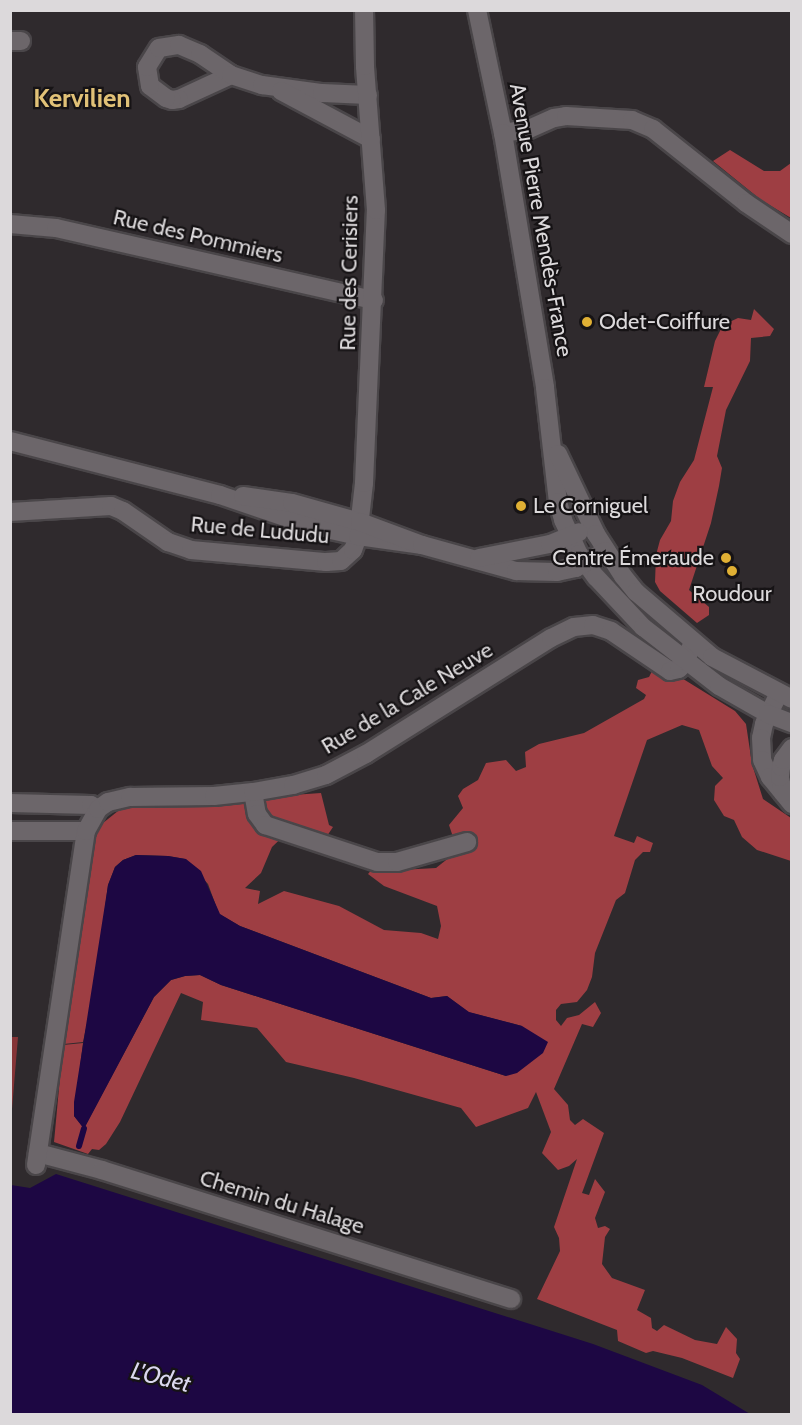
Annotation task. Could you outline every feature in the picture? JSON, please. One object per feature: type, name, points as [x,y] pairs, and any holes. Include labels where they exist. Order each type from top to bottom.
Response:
[{"type":"street","name":"Rue des Cerisiers","points":[[359,529],[374,300],[376,210],[364,10]]},
{"type":"street","name":"Avenue Pierre Mendès-France","points":[[477,10],[503,133],[552,438],[558,502],[570,536],[585,564],[627,612],[686,662],[768,714],[792,723]]},
{"type":"street","points":[[231,75],[277,89],[368,95]]},
{"type":"street","points":[[277,89],[310,109],[371,139]]},
{"type":"street","points":[[503,133],[529,129],[554,118],[566,116],[632,120],[653,129],[746,203],[792,234]]},
{"type":"street","name":"Rue des Pommiers","points":[[10,224],[56,228],[374,300]]},
{"type":"street","name":"Avenue Pierre Mendès-France","points":[[552,438],[592,526],[606,551],[636,592],[692,642],[725,666],[785,696]]},
{"type":"street","points":[[13,442],[220,495],[292,502],[359,529],[478,558],[524,572],[565,571],[585,564],[606,551]]},
{"type":"street","name":"Rue de Lududu","points":[[10,512],[111,506],[182,549],[326,562],[345,558],[353,550],[359,529]]},
{"type":"street","points":[[478,558],[539,547],[592,526]]},
{"type":"street","name":"Rue de la Cale Neuve","points":[[98,809],[108,802],[130,797],[214,796],[253,792],[305,782],[345,765],[551,638],[574,627],[593,625],[610,631],[670,671],[679,669],[686,662],[725,666]]},
{"type":"street","points":[[686,662],[692,642]]},
{"type":"street","points":[[785,696],[768,714],[761,738],[762,760],[770,777],[788,799]]},
{"type":"street","points":[[788,799],[780,777],[785,755],[792,748]]},
{"type":"street","points":[[253,792],[256,814],[265,825],[377,862],[397,862],[467,842]]},
{"type":"street","points":[[10,803],[91,805],[98,809],[86,831],[10,831]]},
{"type":"street","name":"Chemin du Halage","points":[[86,831],[37,1159],[102,1170],[511,1299]]},
{"type":"street","points":[[96,1151],[102,1170]]},
{"type":"shaded area","points":[[730,150],[764,171],[780,171],[791,163],[791,218],[761,200],[713,161]]},
{"type":"shaded area","points":[[754,309],[774,329],[770,336],[751,338],[750,361],[726,410],[717,456],[722,468],[719,486],[711,523],[689,590],[709,607],[709,615],[697,623],[660,591],[655,582],[656,555],[660,540],[671,521],[673,501],[680,482],[694,460],[713,387],[704,387],[715,341],[723,325],[738,318],[751,320]]},
{"type":"shaded area","points":[[652,671],[680,677],[735,711],[746,724],[752,764],[763,799],[791,818],[791,861],[757,850],[742,837],[734,820],[724,816],[714,800],[715,786],[723,778],[712,766],[699,730],[682,725],[647,740],[614,836],[634,843],[637,836],[653,843],[650,852],[643,852],[635,860],[625,893],[616,900],[595,953],[592,977],[587,990],[577,1002],[561,1004],[556,1010],[556,1020],[561,1026],[567,1018],[579,1015],[595,1002],[601,1013],[593,1027],[582,1024],[554,1089],[568,1105],[570,1120],[575,1125],[583,1119],[604,1133],[582,1193],[589,1195],[595,1179],[605,1192],[595,1218],[598,1228],[605,1226],[610,1229],[605,1237],[602,1264],[612,1278],[645,1290],[637,1310],[651,1318],[652,1328],[657,1331],[664,1325],[695,1340],[717,1344],[726,1327],[737,1339],[736,1353],[740,1359],[733,1378],[682,1358],[653,1351],[646,1353],[618,1341],[617,1330],[537,1299],[560,1251],[559,1238],[554,1227],[577,1159],[569,1166],[558,1170],[542,1153],[551,1132],[536,1092],[528,1108],[476,1127],[461,1108],[354,1078],[286,1062],[257,1028],[201,1020],[203,1002],[181,993],[120,1122],[106,1144],[99,1150],[92,1149],[88,1154],[54,1142],[63,1045],[83,1043],[74,1116],[84,1128],[154,997],[171,980],[185,976],[200,975],[221,985],[506,1076],[522,1026],[468,1012],[447,996],[431,998],[240,926],[219,914],[208,884],[185,859],[168,856],[136,855],[123,860],[115,867],[108,885],[94,991],[83,1042],[64,1044],[93,831],[123,807],[321,793],[329,825],[333,827],[327,836],[293,827],[272,847],[261,873],[245,888],[260,891],[258,904],[284,891],[339,906],[384,930],[421,933],[438,939],[441,926],[437,906],[384,886],[368,874],[373,868],[382,871],[436,868],[465,845],[453,837],[449,825],[463,808],[458,796],[463,789],[478,780],[486,763],[506,760],[516,771],[526,767],[525,752],[539,744],[584,733],[644,699],[646,695],[636,688],[638,680],[649,677]]},
{"type":"shaded area","points":[[10,1037],[18,1037],[11,1121]]},
{"type":"water","points":[[136,855],[186,859],[201,871],[220,914],[240,926],[431,998],[447,996],[469,1012],[522,1026],[548,1042],[543,1053],[517,1073],[506,1076],[221,985],[200,975],[185,976],[171,980],[154,997],[84,1129],[74,1116],[74,1102],[108,885],[115,867],[123,860]]},
{"type":"water","name":"L'Odet","points":[[56,1174],[593,1344],[702,1385],[750,1414],[11,1414],[11,1185],[30,1188]]},
{"type":"waterway","points":[[79,1146],[84,1129]]},
{"type":"place","name":"Odet-Coiffure","points":[[587,322]]},
{"type":"place","name":"Le Corniguel","points":[[521,506]]},
{"type":"place","name":"Centre Émeraude","points":[[726,558]]},
{"type":"place","name":"Roudour","points":[[732,571]]},
{"type":"district","name":"Kervilien","points":[[82,99]]}]
